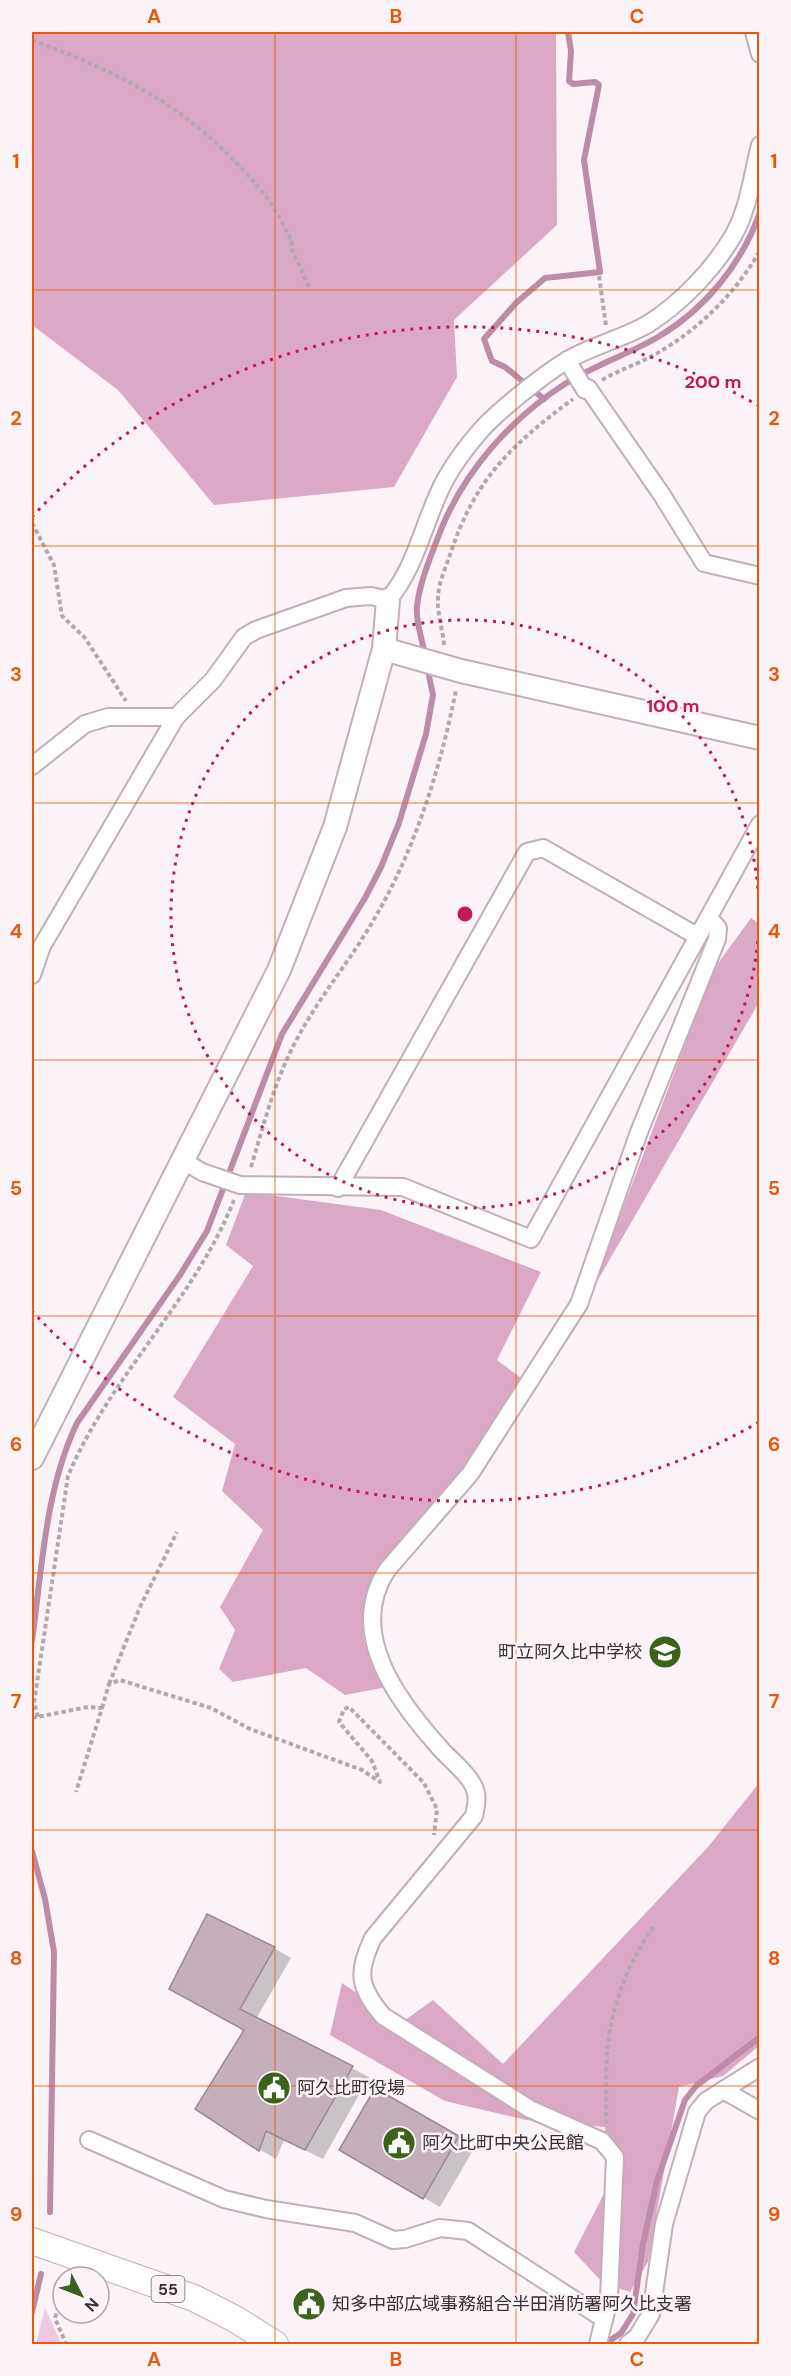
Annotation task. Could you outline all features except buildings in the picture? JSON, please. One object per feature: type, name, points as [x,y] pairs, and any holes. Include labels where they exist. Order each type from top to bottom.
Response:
[{"type":"main road","name":"55","points":[[41,2244],[194,2298],[235,2319],[259,2341]]},
{"type":"street","points":[[754,32],[759,54]]},
{"type":"street","points":[[32,1458],[279,970],[306,906],[335,827],[384,650],[388,600],[401,585],[444,482],[460,456],[483,428],[546,375],[567,360],[647,324],[672,306],[717,260],[734,235],[748,199],[759,149]]},
{"type":"street","points":[[567,360],[663,495],[704,563],[759,576]]},
{"type":"street","points":[[32,975],[42,946],[176,717],[213,681],[234,647],[256,630],[346,598],[371,596],[388,600]]},
{"type":"street","points":[[384,650],[413,659],[759,738]]},
{"type":"street","points":[[32,766],[85,724],[108,717],[176,717]]},
{"type":"street","points":[[182,1160],[202,1172],[243,1185],[338,1188],[404,1187],[531,1239],[759,824]]},
{"type":"street","points":[[338,1188],[527,852],[543,848],[698,936]]},
{"type":"street","points":[[598,2344],[609,2299],[615,2157],[602,2141],[530,2109],[383,2016],[369,1999],[361,1979],[362,1960],[373,1938],[474,1816],[478,1800],[473,1784],[438,1746],[388,1680],[377,1655],[372,1618],[380,1581],[470,1474],[579,1304],[639,1132],[717,939],[718,928],[709,918]]},
{"type":"street","points":[[628,2344],[637,2337],[651,2314],[664,2224],[697,2112],[723,2090],[759,2067]]},
{"type":"street","points":[[723,2090],[759,2111]]},
{"type":"street","points":[[89,2140],[224,2199],[266,2209],[342,2220],[393,2240],[405,2239],[440,2228],[468,2230],[604,2319]]},
{"type":"path","points":[[32,40],[114,72],[172,106],[200,128],[266,195],[292,242],[291,247],[310,289]]},
{"type":"path","points":[[38,1717],[34,1703],[68,1476],[80,1447],[105,1407],[189,1288],[206,1259],[243,1185],[271,1098],[296,1040],[374,920],[421,818],[445,745],[448,667],[437,602],[439,589],[462,519],[472,500],[499,463],[537,426],[585,387],[664,350],[691,330],[730,291],[759,250]]},
{"type":"path","points":[[599,276],[608,342]]},
{"type":"path","points":[[32,523],[54,565],[62,616],[85,638],[137,717]]},
{"type":"path","points":[[76,1792],[109,1684],[140,1607],[177,1532]]},
{"type":"path","points":[[109,1684],[120,1680],[211,1708],[250,1729],[362,1770],[380,1782],[372,1761],[339,1722],[344,1709],[349,1707],[424,1783],[437,1809],[433,1838]]},
{"type":"path","points":[[32,1718],[88,1707],[102,1708]]},
{"type":"path","points":[[602,2141],[606,2124],[608,2043],[613,2022],[635,1955],[655,1925]]},
{"type":"path","points":[[58,2325],[66,2344]]},
{"type":"shaded area","points":[[32,32],[556,32],[557,225],[454,320],[457,377],[394,487],[214,505],[118,390],[32,325]]},
{"type":"shaded area","points":[[751,918],[759,924],[759,1005],[592,1290],[713,970]]},
{"type":"shaded area","points":[[246,1192],[381,1210],[541,1272],[497,1360],[525,1381],[463,1473],[373,1581],[363,1634],[387,1687],[345,1695],[306,1668],[233,1682],[219,1669],[235,1630],[220,1607],[263,1530],[222,1491],[235,1444],[173,1397],[253,1266],[226,1245]]},
{"type":"shaded area","points":[[759,1783],[759,2046],[723,2076],[679,2087],[648,2262],[630,2292],[603,2283],[574,2252],[609,2184],[605,2127],[526,2120],[445,2101],[330,2035],[342,1983],[401,2023],[433,2000],[503,2064],[708,1847]]},
{"type":"shaded area","points":[[45,2308],[61,2344],[36,2344]]},
{"type":"waterway","points":[[544,399],[505,367],[492,361],[484,339],[516,303],[545,278],[600,272],[584,160],[599,85],[595,82],[573,84],[569,81],[571,51],[568,32]]},
{"type":"waterway","points":[[425,656],[418,624],[418,597],[426,569],[450,509],[476,467],[509,429],[547,396],[579,376],[658,337],[691,313],[706,299],[732,267],[743,250],[760,212]]},
{"type":"waterway","points":[[32,1641],[46,1530],[51,1502],[66,1449],[77,1423],[180,1275],[207,1231],[282,1034],[365,898],[381,867],[399,823],[426,734],[433,695],[427,666]]},
{"type":"waterway","points":[[32,1851],[45,1899],[54,1952],[50,2212]]},
{"type":"waterway","points":[[608,2342],[621,2333],[633,2314],[643,2244],[657,2181],[685,2100],[696,2086],[760,2037]]},
{"type":"waterway","points":[[32,2312],[41,2274]]},
{"type":"place","name":"町立阿久比中学校","points":[[665,1652]]},
{"type":"place","name":"阿久比町役場","points":[[274,2088]]},
{"type":"place","name":"阿久比町中央公民館","points":[[399,2143]]},
{"type":"place","name":"知多中部広域事務組合半田消防署阿久比支署","points":[[309,2304]]}]
